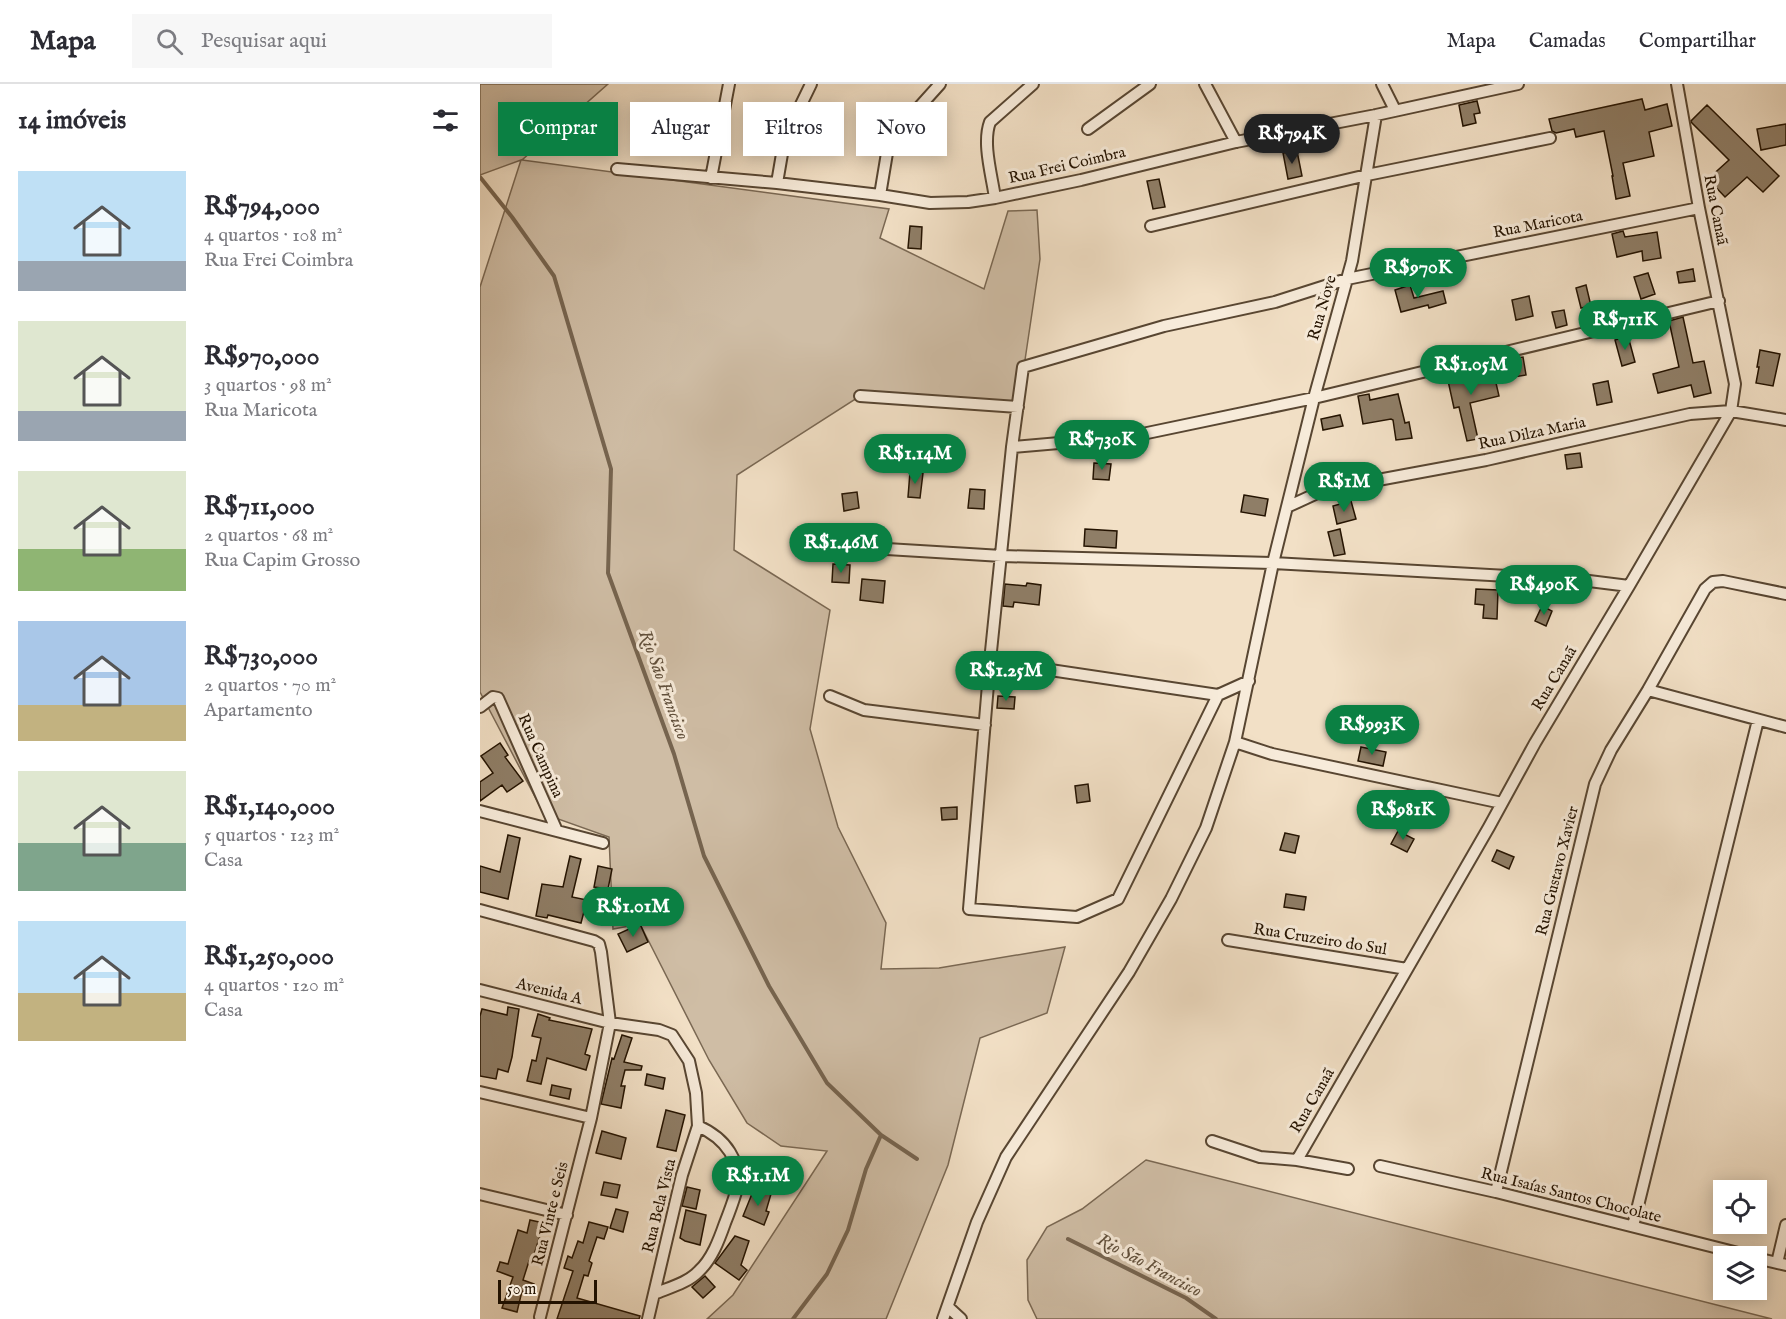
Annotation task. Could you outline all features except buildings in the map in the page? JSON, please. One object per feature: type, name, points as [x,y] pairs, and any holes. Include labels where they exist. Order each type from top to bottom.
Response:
[{"type":"street","points":[[711,178],[729,84]]},
{"type":"street","points":[[777,183],[783,148],[811,84]]},
{"type":"street","points":[[880,195],[888,147],[904,124],[940,84]]},
{"type":"street","points":[[995,198],[987,129],[990,122],[1033,84]]},
{"type":"street","points":[[1088,129],[1150,84]]},
{"type":"street","points":[[1205,84],[1236,142]]},
{"type":"street","points":[[1382,84],[1395,110]]},
{"type":"street","name":"Rua Frei Coimbra","points":[[616,169],[777,183],[930,203],[968,202],[1081,180],[1236,142],[1376,115],[1490,87],[1518,84]]},
{"type":"street","name":"Rua Canaã","points":[[1297,1160],[1535,743],[1731,411],[1735,384],[1677,84]]},
{"type":"street","name":"Rua Nove","points":[[943,1319],[977,1222],[1006,1157],[1129,972],[1171,899],[1206,828],[1235,741],[1287,507],[1352,261],[1376,115]]},
{"type":"street","points":[[1151,226],[1367,175],[1550,138]]},
{"type":"street","name":"Rua Maricota","points":[[1018,407],[1023,367],[1164,327],[1275,302],[1347,279],[1699,207]]},
{"type":"street","points":[[1012,447],[1128,437],[1314,398],[1719,301]]},
{"type":"street","points":[[860,396],[1018,407],[990,661],[969,909],[1077,918],[1118,899],[1218,695]]},
{"type":"street","name":"Rua Dilza Maria","points":[[1287,507],[1324,490],[1486,460],[1690,414],[1731,411],[1786,420]]},
{"type":"street","points":[[821,545],[1002,556],[1274,563],[1581,580],[1629,586]]},
{"type":"street","name":"Rua Gustavo Xavier","points":[[1496,1192],[1596,783],[1611,750],[1705,589],[1713,582],[1723,581],[1786,594]]},
{"type":"street","points":[[990,661],[1218,695],[1249,681]]},
{"type":"street","points":[[1648,690],[1786,727]]},
{"type":"street","points":[[830,696],[864,710],[985,724]]},
{"type":"street","name":"Rua Campina","points":[[480,707],[493,697],[498,698],[557,831]]},
{"type":"street","points":[[1634,1226],[1758,720]]},
{"type":"street","points":[[1235,741],[1272,754],[1502,803]]},
{"type":"street","points":[[480,811],[603,843]]},
{"type":"street","name":"Rua Vinte e Seis","points":[[480,910],[588,939],[598,944],[601,952],[610,1023],[591,1118],[540,1317]]},
{"type":"street","name":"Rua Cruzeiro do Sul","points":[[1228,940],[1407,969]]},
{"type":"street","name":"Avenida A","points":[[480,990],[610,1023]]},
{"type":"street","name":"Rua Bela Vista","points":[[610,1023],[659,1030],[672,1035],[689,1062],[696,1093],[698,1126],[682,1175],[648,1319]]},
{"type":"street","points":[[480,1092],[591,1118]]},
{"type":"street","points":[[654,1294],[698,1273],[711,1256],[736,1190],[736,1171],[730,1150],[712,1132],[698,1126]]},
{"type":"street","points":[[1212,1141],[1260,1157],[1297,1160],[1348,1169]]},
{"type":"street","name":"Rua Isaías Santos Chocolate","points":[[1380,1166],[1496,1192],[1713,1246]]},
{"type":"street","points":[[480,1194],[567,1215]]},
{"type":"street","points":[[1781,1264],[1786,1225]]},
{"type":"street","points":[[948,1307],[961,1319]]},
{"type":"shaded area","points":[[480,84],[608,84],[588,102],[498,102],[498,156],[527,156],[522,160],[889,209],[880,238],[984,289],[1008,211],[1037,210],[1040,259],[1018,407],[860,396],[737,475],[734,550],[830,610],[810,729],[838,827],[886,923],[881,969],[939,968],[1065,947],[1047,1013],[980,1038],[948,1165],[886,1319],[707,1319],[733,1295],[827,1151],[781,1146],[747,1123],[709,1060],[640,924],[613,929],[609,837],[544,814],[480,692],[480,287],[521,160],[480,175]]},
{"type":"shaded area","points":[[1146,1160],[1772,1319],[1037,1319],[1028,1300],[1027,1260],[1047,1227],[1082,1209]]},
{"type":"waterway","name":"Rio São Francisco","points":[[480,177],[554,276],[611,469],[608,573],[674,754],[704,856],[769,986],[827,1083],[881,1135],[917,1159]]},
{"type":"waterway","points":[[793,1319],[827,1274],[848,1230],[866,1169],[881,1135]]},
{"type":"waterway","name":"Rio São Francisco","points":[[1068,1239],[1186,1298],[1216,1319]]}]
